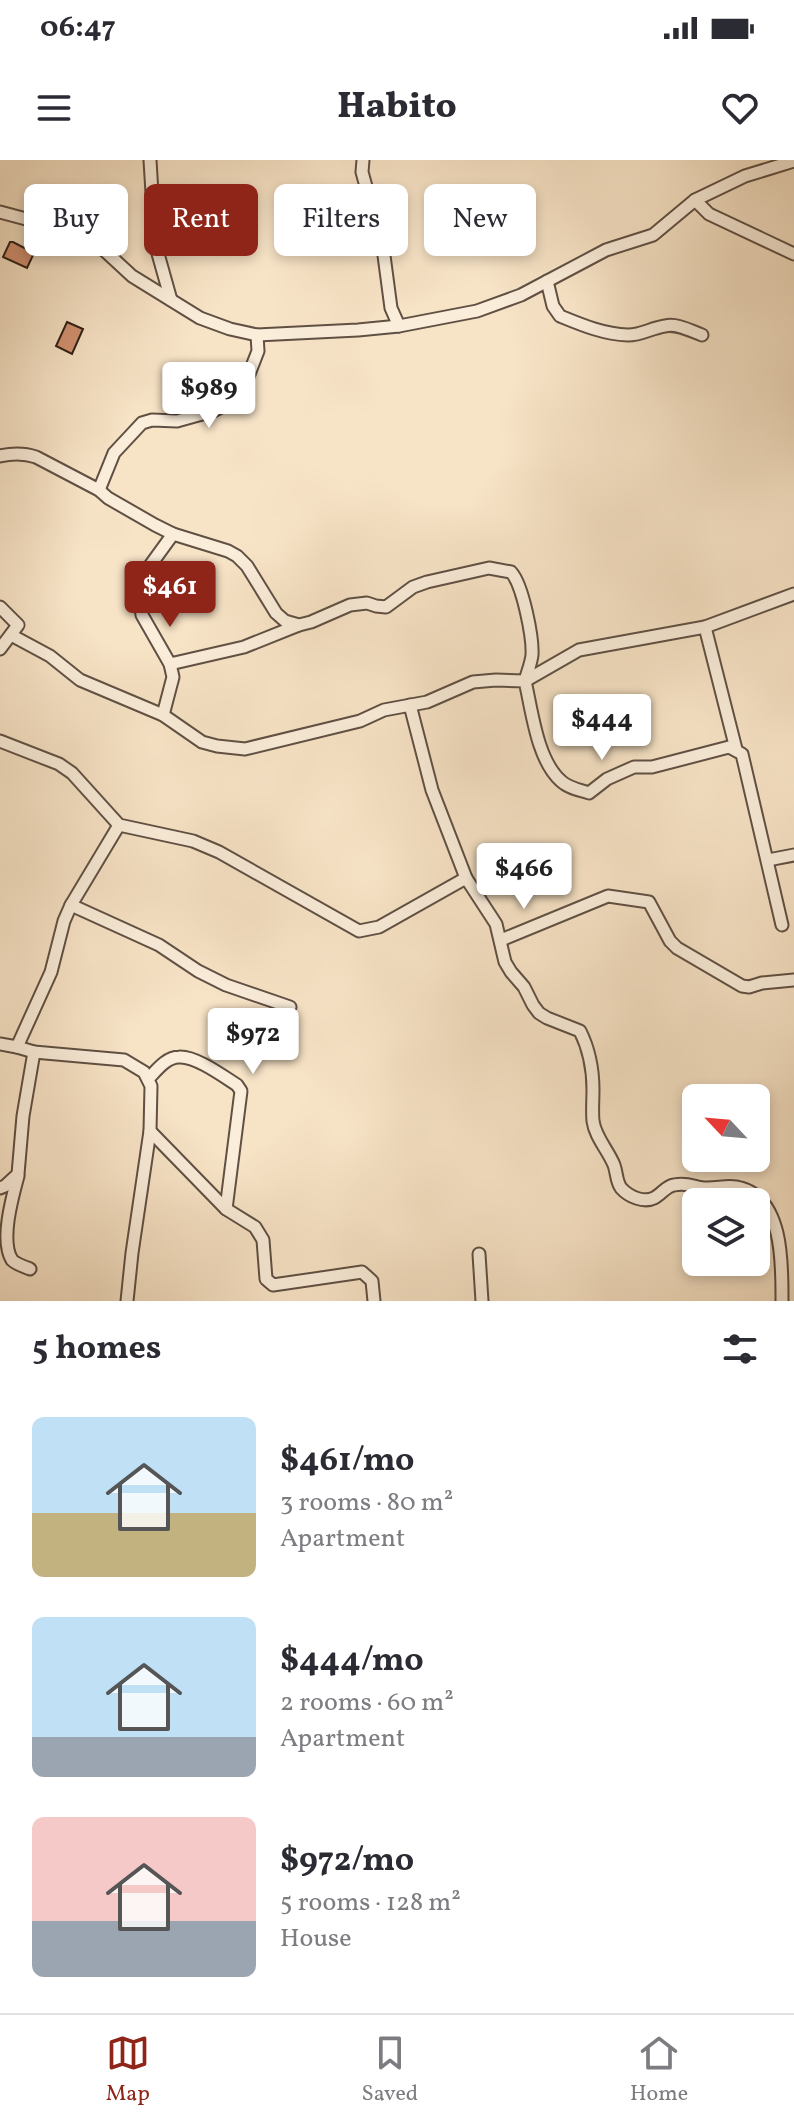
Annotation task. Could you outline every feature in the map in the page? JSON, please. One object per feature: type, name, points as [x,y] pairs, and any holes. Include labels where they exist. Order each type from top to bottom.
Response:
[{"type":"street","points":[[150,160],[155,243],[171,300]]},
{"type":"street","points":[[363,160],[362,172],[383,248],[391,308],[399,326]]},
{"type":"street","points":[[0,212],[83,236],[132,276],[200,318],[230,329],[257,335],[399,326],[477,311],[521,295],[606,250],[653,235],[695,200],[745,176],[794,161]]},
{"type":"street","points":[[695,200],[709,214],[794,254]]},
{"type":"street","points":[[547,281],[555,312],[598,331],[643,334],[670,325],[702,335]]},
{"type":"street","points":[[99,490],[114,453],[142,423],[152,420],[177,421],[213,411],[236,399],[258,351],[257,335]]},
{"type":"street","points":[[0,456],[11,453],[36,457],[173,534],[237,556],[247,566],[276,613],[285,621],[299,625]]},
{"type":"street","points":[[163,715],[173,677],[170,664],[142,615],[139,594],[144,574],[173,534]]},
{"type":"street","points":[[170,664],[244,647],[350,605],[367,603],[386,607],[413,587],[427,582],[489,568],[511,572],[519,584],[530,635],[532,655],[525,681],[549,767],[560,780],[589,793],[607,779],[634,767],[652,767],[729,747],[736,749],[742,754],[782,925]]},
{"type":"street","points":[[11,635],[50,656],[80,680],[163,715],[202,742],[245,749],[360,721],[384,710],[427,702],[473,682],[525,681],[579,650],[705,627],[794,594]]},
{"type":"street","points":[[0,607],[18,625],[0,649]]},
{"type":"street","points":[[705,627],[736,749]]},
{"type":"street","points":[[410,705],[432,790],[466,878],[496,924],[505,962],[533,1005],[547,1018],[580,1031],[587,1045],[593,1085],[593,1122],[616,1170],[617,1182],[623,1190],[647,1200],[672,1185],[745,1188],[765,1205],[775,1222],[780,1247],[782,1301]]},
{"type":"street","points":[[0,741],[59,764],[72,773],[119,825],[193,841],[219,852],[359,931],[379,927],[466,878]]},
{"type":"street","points":[[17,1047],[51,972],[71,905],[119,825]]},
{"type":"street","points":[[768,860],[794,855]]},
{"type":"street","points":[[501,940],[608,896],[649,902],[677,948],[742,986],[794,980]]},
{"type":"street","points":[[71,905],[159,945],[226,985],[290,1007]]},
{"type":"street","points":[[0,1044],[34,1052],[124,1060],[144,1072],[148,1079],[151,1086],[150,1131],[127,1301]]},
{"type":"street","points":[[30,1269],[12,1260],[4,1242],[5,1225],[18,1174],[23,1116],[34,1052]]},
{"type":"street","points":[[148,1079],[164,1062],[178,1057],[198,1061],[237,1085],[241,1091],[226,1209]]},
{"type":"street","points":[[150,1131],[226,1209],[255,1227],[263,1240],[266,1279],[273,1285],[362,1272],[372,1281],[374,1301]]},
{"type":"street","points":[[0,1188],[18,1174]]},
{"type":"street","points":[[479,1254],[482,1301]]},
{"type":"street","points":[[782,1275],[794,1289]]},
{"type":"building","points":[[10,242],[24,248],[24,256],[33,256],[27,268],[3,257]]},
{"type":"building","points":[[67,322],[83,329],[72,354],[56,346]]}]
